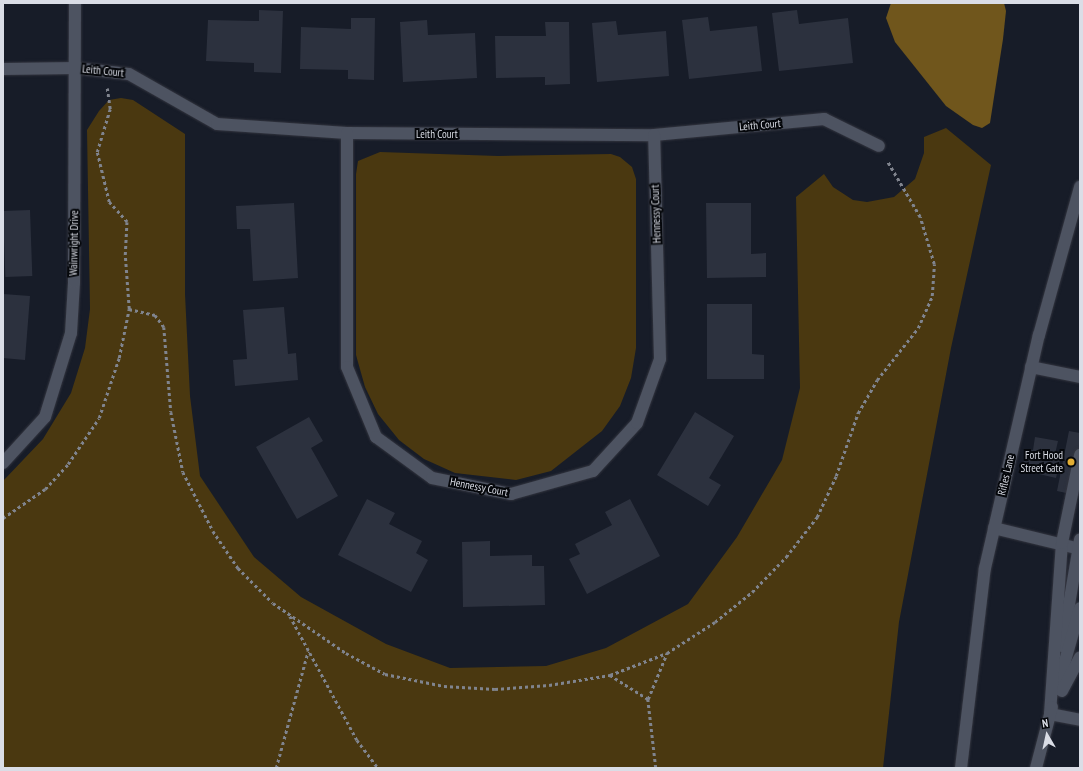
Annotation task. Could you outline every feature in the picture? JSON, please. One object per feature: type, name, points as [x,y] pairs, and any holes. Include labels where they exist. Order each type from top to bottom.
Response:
[{"type":"street","name":"Wainwright Drive","points":[[3,463],[45,417],[71,333],[74,282],[76,68],[75,3]]},
{"type":"street","name":"Leith Court","points":[[3,69],[76,68],[129,74],[216,124],[347,134],[654,135],[824,120],[878,146]]},
{"type":"street","name":"Hennessy Court","points":[[347,134],[347,367],[376,437],[432,478],[511,494],[593,471],[637,423],[660,359],[654,135]]},
{"type":"street","name":"Rifles Lane","points":[[961,768],[985,568],[1031,367],[1080,187]]},
{"type":"street","points":[[1031,367],[1080,377]]},
{"type":"street","points":[[1050,714],[1062,543],[1080,455]]},
{"type":"street","points":[[994,528],[1079,546],[1050,714]]},
{"type":"street","points":[[1036,768],[1080,608]]},
{"type":"street","points":[[1050,714],[1080,638]]},
{"type":"street","points":[[1050,714],[1080,657]]},
{"type":"street","points":[[1050,714],[1080,720]]},
{"type":"path","points":[[3,518],[50,484],[68,464],[99,418],[119,358],[129,309],[125,256],[126,222],[109,202],[97,152],[110,109],[105,71]]},
{"type":"path","points":[[129,309],[155,315],[164,327],[171,412],[183,472],[213,531],[238,568],[273,603],[290,616],[346,653],[385,674],[444,686],[495,689],[549,685],[610,674],[667,653],[715,622],[752,592],[786,557],[817,517],[836,476],[858,413],[877,380],[918,328],[932,296],[934,264],[920,218],[878,146]]},
{"type":"path","points":[[290,616],[357,740],[378,768]]},
{"type":"path","points":[[276,768],[308,651]]},
{"type":"path","points":[[656,768],[648,699],[667,653]]},
{"type":"path","points":[[610,674],[648,699]]},
{"type":"shaded area","points":[[891,3],[1004,3],[1006,11],[1003,39],[990,123],[982,128],[973,125],[946,106],[895,42],[886,18]]},
{"type":"shaded area","points":[[121,98],[133,100],[185,134],[185,294],[190,396],[200,476],[254,557],[301,597],[386,644],[450,668],[546,666],[606,648],[688,604],[737,537],[782,460],[800,388],[796,197],[824,174],[833,187],[853,200],[867,202],[894,197],[915,179],[924,153],[924,137],[946,128],[991,165],[951,348],[899,622],[883,768],[3,768],[3,481],[43,439],[71,393],[85,348],[90,309],[87,130],[99,111],[109,100]]},
{"type":"shaded area","points":[[380,152],[498,156],[611,154],[620,157],[632,167],[636,179],[636,348],[631,378],[620,406],[602,431],[551,471],[516,480],[455,473],[424,459],[399,440],[378,414],[365,387],[356,355],[356,174],[358,161]]},
{"type":"building","points":[[259,10],[283,11],[281,73],[254,72],[254,63],[206,61],[208,20],[259,21]]},
{"type":"building","points":[[797,10],[799,24],[848,18],[853,63],[779,71],[772,13]]},
{"type":"building","points":[[708,17],[710,31],[757,26],[762,71],[689,79],[682,20]]},
{"type":"building","points":[[351,18],[375,18],[374,80],[348,79],[348,70],[300,69],[301,27],[351,29]]},
{"type":"building","points":[[427,20],[428,35],[475,33],[477,78],[403,82],[400,22]]},
{"type":"building","points":[[616,21],[618,35],[666,31],[669,76],[597,82],[592,23]]},
{"type":"building","points":[[545,22],[569,22],[570,84],[545,85],[545,77],[496,78],[495,36],[546,36]]},
{"type":"building","points":[[294,203],[298,278],[253,281],[250,229],[237,229],[236,206]]},
{"type":"building","points":[[706,203],[751,203],[751,254],[766,253],[766,277],[707,278]]},
{"type":"building","points":[[30,210],[32,276],[5,277],[3,211]]},
{"type":"building","points":[[3,294],[30,296],[25,360],[3,358]]},
{"type":"building","points":[[707,304],[752,304],[752,354],[764,355],[764,379],[707,379]]},
{"type":"building","points":[[284,307],[288,354],[296,353],[298,380],[235,386],[233,360],[247,359],[243,310]]},
{"type":"building","points":[[695,412],[734,436],[709,478],[721,485],[708,506],[657,475]]},
{"type":"building","points":[[309,417],[323,441],[311,448],[338,496],[297,519],[256,447]]},
{"type":"building","name":"Fort Hood Street Gate","points":[[1069,431],[1080,433],[1080,496],[1057,491]]},
{"type":"building","points":[[1035,437],[1058,441],[1055,454],[1061,456],[1056,478],[1022,470],[1026,449],[1033,450]]},
{"type":"building","points":[[367,499],[395,513],[389,524],[422,541],[416,553],[428,560],[411,592],[338,555]]},
{"type":"building","points":[[630,499],[660,556],[587,594],[569,559],[580,554],[575,544],[612,525],[605,512]]},
{"type":"building","points":[[490,541],[490,556],[532,555],[532,566],[544,566],[545,605],[463,607],[462,542]]},
{"type":"place","name":"Fort Hood Street Gate","points":[[1071,462]]}]
